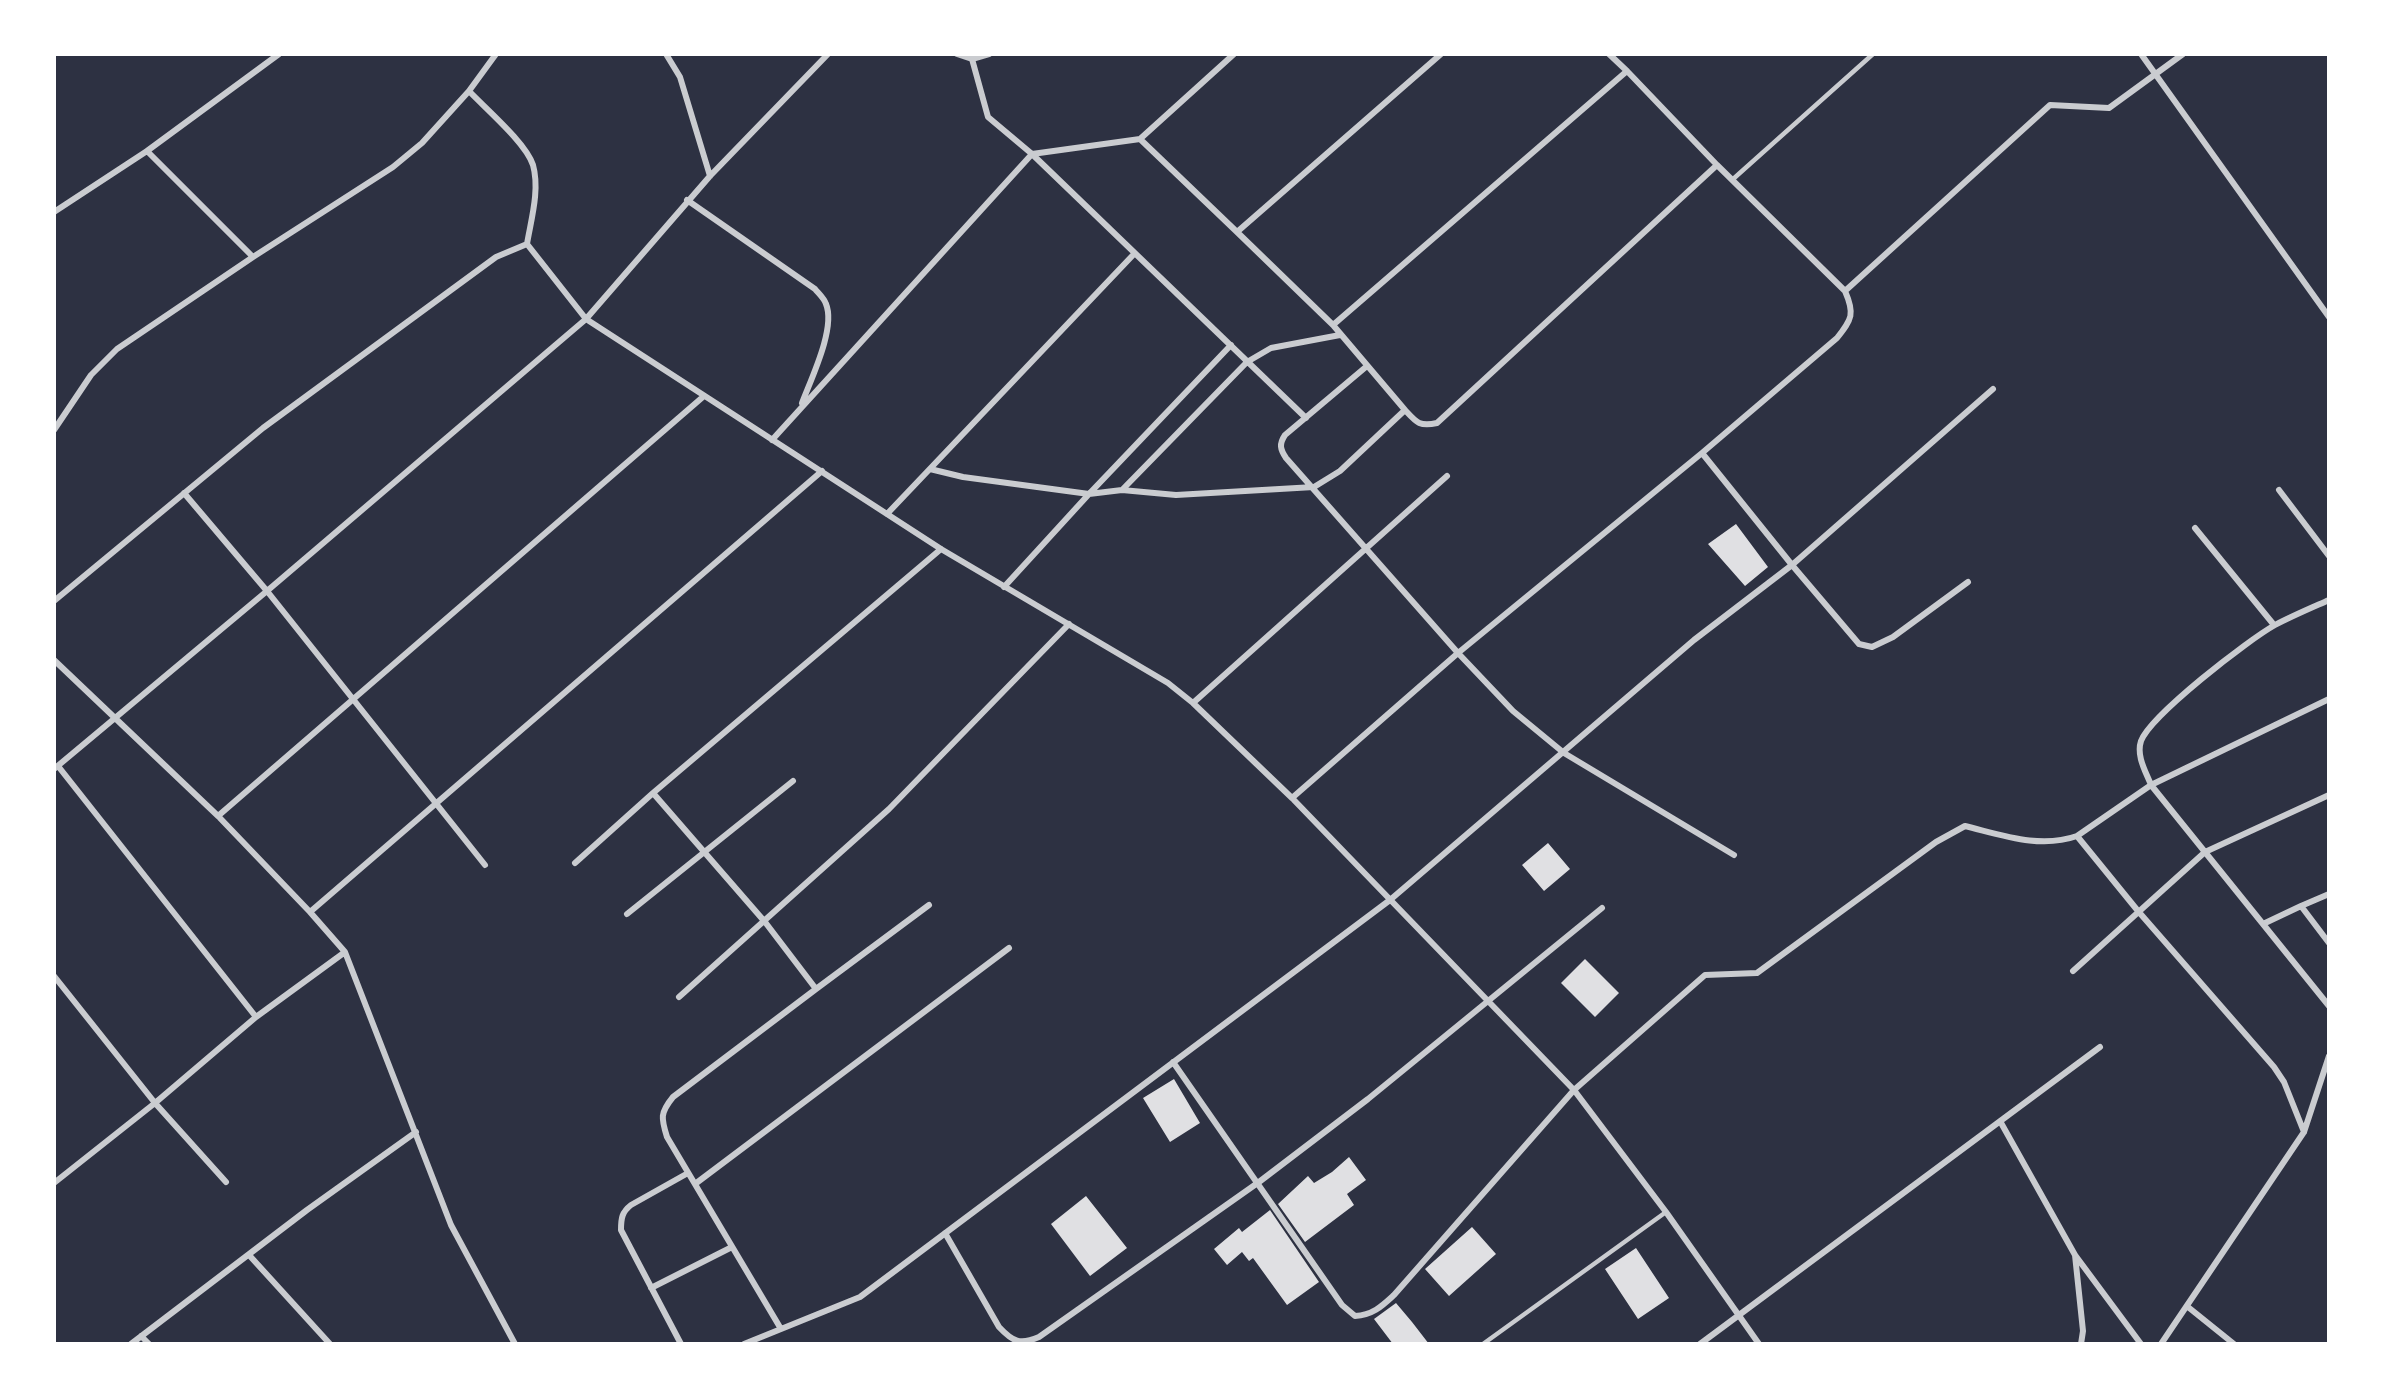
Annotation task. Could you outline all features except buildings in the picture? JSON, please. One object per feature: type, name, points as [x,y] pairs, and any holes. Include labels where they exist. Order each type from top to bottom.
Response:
[{"type":"street","points":[[54,212],[147,151],[279,54]]},
{"type":"street","points":[[54,430],[91,375],[117,348],[393,167],[422,143],[469,91],[496,54]]},
{"type":"street","points":[[666,54],[680,77],[710,176]]},
{"type":"street","points":[[256,1017],[56,767],[586,319],[687,200],[828,54]]},
{"type":"street","points":[[957,54],[972,59],[989,54]]},
{"type":"street","points":[[772,440],[1032,154],[1140,139],[1234,54]]},
{"type":"street","points":[[1237,232],[1441,54]]},
{"type":"street","points":[[1292,798],[1458,653],[1702,453],[1837,338],[1849,323],[1852,308],[1845,291],[1609,54]]},
{"type":"street","points":[[2141,54],[2329,317]]},
{"type":"street","points":[[1845,291],[2050,105],[2109,108],[2183,54]]},
{"type":"street","points":[[972,59],[988,117],[1032,154],[1305,418]]},
{"type":"street","points":[[1333,325],[1627,71]]},
{"type":"street","points":[[469,91],[524,149],[533,166],[535,197],[527,244],[586,319],[941,549],[1168,683],[1193,703],[1292,798],[1574,1090],[1666,1212],[1759,1344]]},
{"type":"street","points":[[1140,139],[1333,325],[1405,410],[1417,423],[1426,426],[1437,423],[1717,165]]},
{"type":"street","points":[[147,151],[253,257]]},
{"type":"street","points":[[687,200],[814,289],[826,302],[829,316],[826,336],[800,407]]},
{"type":"street","points":[[54,601],[263,428],[496,256],[527,244]]},
{"type":"street","points":[[887,514],[1134,254]]},
{"type":"street","points":[[1122,490],[1248,362],[1271,348],[1340,334]]},
{"type":"street","points":[[1004,587],[1231,345]]},
{"type":"street","points":[[1367,366],[1285,435],[1280,442],[1281,450],[1458,653],[1514,711],[1563,753],[1734,855]]},
{"type":"street","points":[[744,1344],[860,1297],[1390,900],[1694,640],[1792,565],[1993,389]]},
{"type":"street","points":[[218,816],[704,396]]},
{"type":"street","points":[[930,469],[963,477],[1089,494],[1122,490],[1176,495],[1314,487],[1340,471],[1405,410]]},
{"type":"street","points":[[1702,453],[1859,644],[1872,647],[1893,637],[1968,582]]},
{"type":"street","points":[[310,912],[437,805],[822,471]]},
{"type":"street","points":[[1193,703],[1447,476]]},
{"type":"street","points":[[2279,490],[2329,556]]},
{"type":"street","points":[[184,493],[267,591],[486,865]]},
{"type":"street","points":[[2195,528],[2274,625]]},
{"type":"street","points":[[575,863],[652,793],[941,549]]},
{"type":"street","points":[[2329,600],[2274,625],[2193,686],[2151,726],[2141,741],[2139,751],[2151,785],[2329,1006]]},
{"type":"street","points":[[679,997],[889,809],[1069,624]]},
{"type":"street","points":[[54,660],[218,816],[345,952],[451,1225],[514,1344]]},
{"type":"street","points":[[1173,1062],[1259,1182],[1342,1305],[1355,1316],[1366,1316],[1378,1310],[1394,1295],[1574,1090],[1705,975],[1757,973],[1936,843],[1965,826],[2015,839],[2062,842],[2077,836],[2151,785],[2329,699]]},
{"type":"street","points":[[627,914],[793,781]]},
{"type":"street","points":[[652,793],[765,922],[816,989]]},
{"type":"street","points":[[2073,971],[2205,852],[2329,795]]},
{"type":"street","points":[[2077,836],[2138,911],[2274,1067],[2284,1082],[2304,1132]]},
{"type":"street","points":[[2263,924],[2329,894]]},
{"type":"street","points":[[781,1329],[668,1137],[662,1123],[663,1110],[673,1097],[929,905]]},
{"type":"street","points":[[2301,906],[2329,943]]},
{"type":"street","points":[[945,1233],[999,1327],[1009,1337],[1026,1342],[1039,1337],[1259,1182],[1368,1099],[1602,908]]},
{"type":"street","points":[[694,1184],[1010,948]]},
{"type":"street","points":[[54,1183],[155,1103],[256,1017],[345,952]]},
{"type":"street","points":[[54,976],[155,1103],[226,1182]]},
{"type":"street","points":[[1700,1344],[2100,1047]]},
{"type":"street","points":[[2161,1344],[2304,1132],[2329,1056]]},
{"type":"street","points":[[2000,1121],[2075,1255],[2142,1344]]},
{"type":"street","points":[[131,1344],[416,1132]]},
{"type":"street","points":[[681,1344],[621,1230],[621,1219],[624,1211],[631,1205],[688,1173]]},
{"type":"street","points":[[651,1288],[732,1247]]},
{"type":"street","points":[[249,1255],[330,1344]]},
{"type":"street","points":[[2075,1255],[2083,1330],[2081,1344]]},
{"type":"street","points":[[2188,1307],[2234,1344]]},
{"type":"street","points":[[141,1336],[149,1344]]},
{"type":"lane","points":[[1732,180],[1873,54]]},
{"type":"lane","points":[[1483,1344],[1666,1212]]}]
